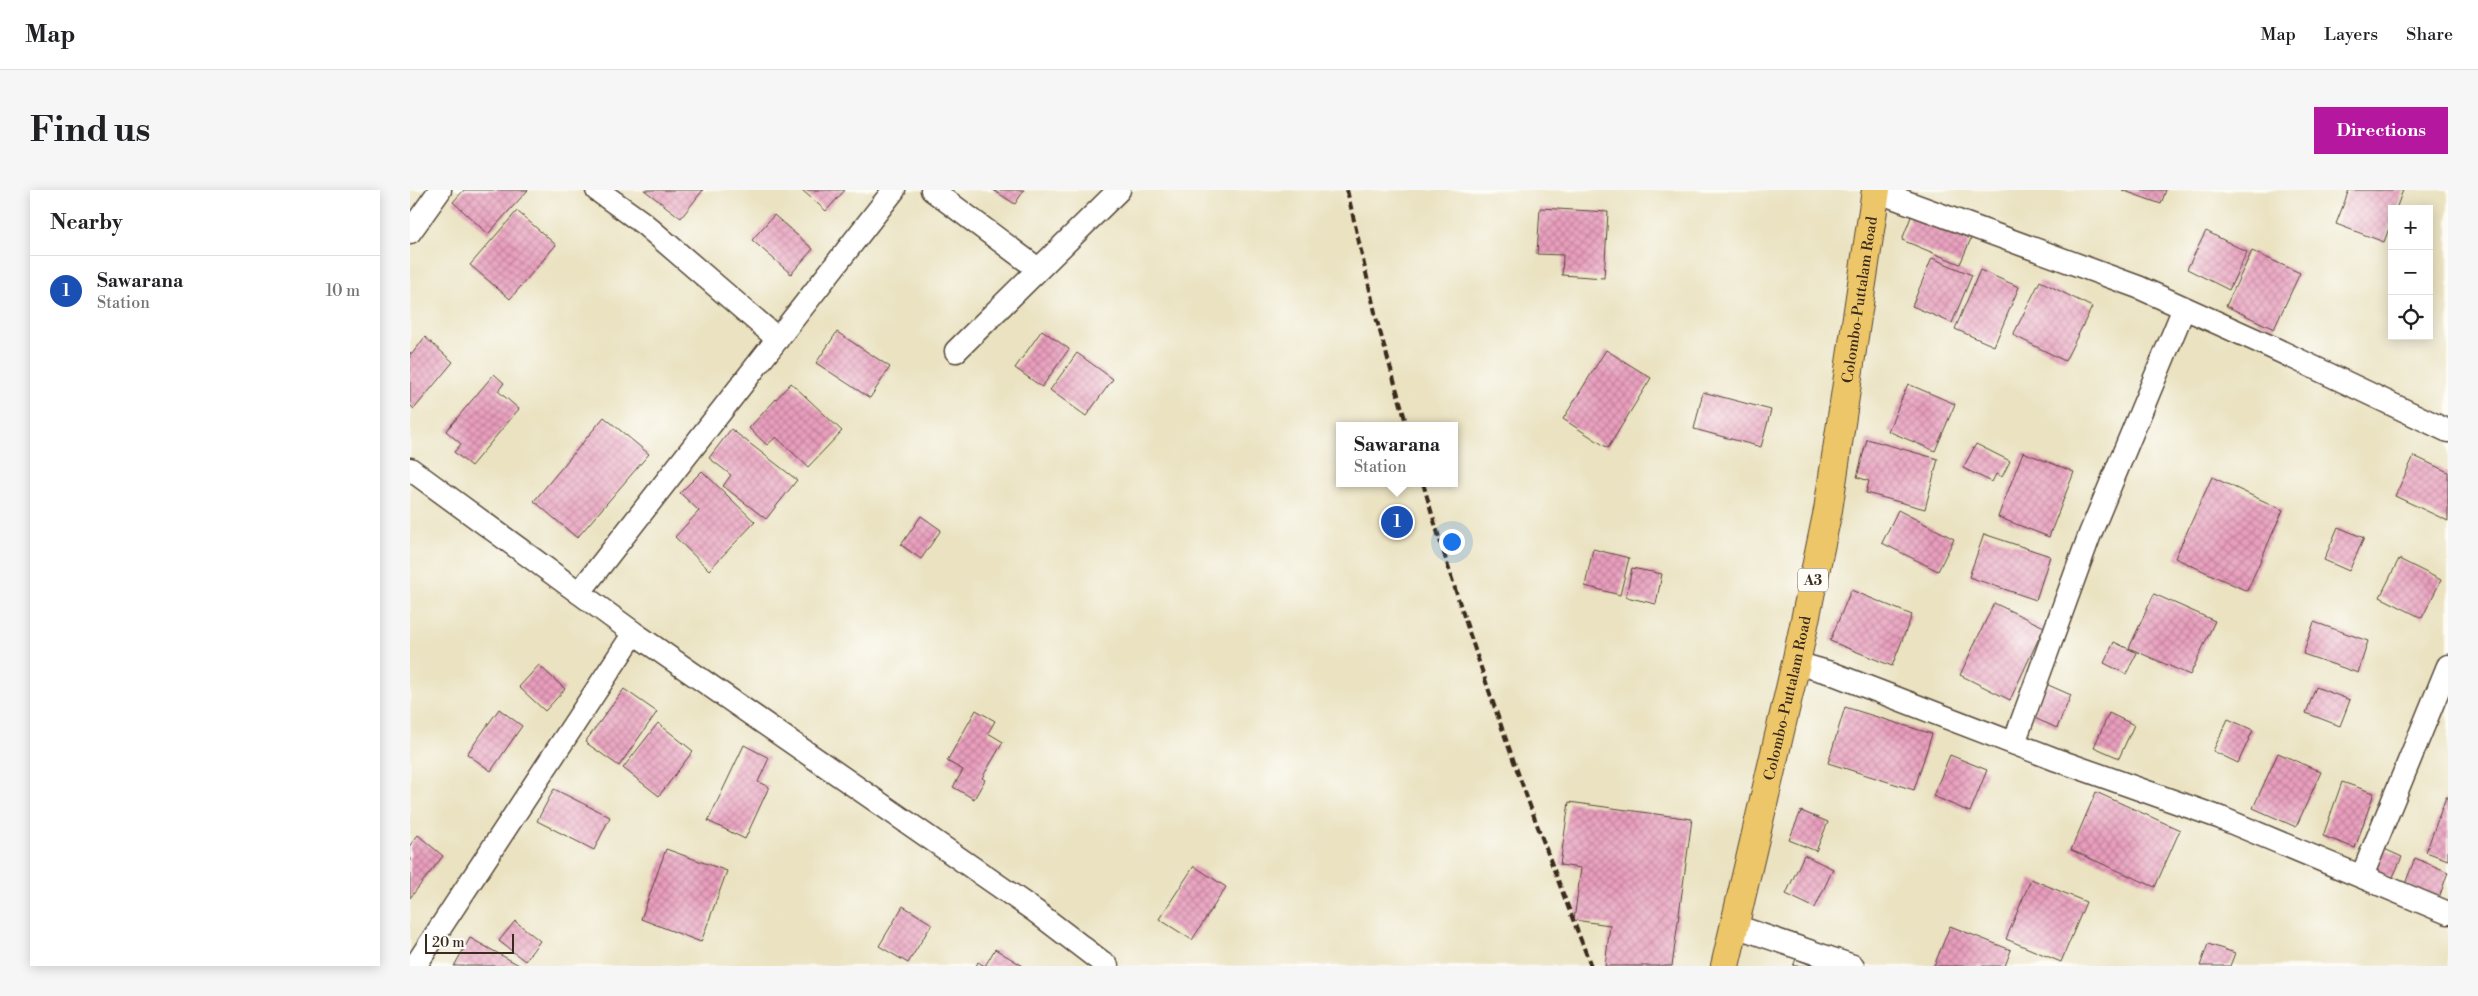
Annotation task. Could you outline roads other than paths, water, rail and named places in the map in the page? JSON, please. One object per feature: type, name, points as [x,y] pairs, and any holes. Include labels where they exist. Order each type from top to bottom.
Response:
[{"type":"highway","name":"Colombo-Puttalam Road","points":[[1725,966],[1796,662],[1828,510],[1876,191]]},
{"type":"street","points":[[410,232],[440,190]]},
{"type":"street","points":[[597,190],[643,223],[778,338]]},
{"type":"street","points":[[579,593],[894,190]]},
{"type":"street","points":[[932,190],[1038,269]]},
{"type":"street","points":[[956,350],[1119,190]]},
{"type":"street","points":[[1876,191],[2138,287],[2448,431]]},
{"type":"street","points":[[2014,743],[2090,534],[2184,308]]},
{"type":"street","points":[[410,470],[634,633],[1035,911],[1107,966]]},
{"type":"street","points":[[415,966],[634,633]]},
{"type":"street","points":[[1796,662],[1831,673],[2014,743],[2221,818],[2448,913]]},
{"type":"street","points":[[2362,876],[2448,666]]},
{"type":"street","points":[[1734,926],[1853,966]]},
{"type":"railway","points":[[1347,190],[1377,321],[1406,422]]},
{"type":"railway","points":[[1424,487],[1480,666],[1545,847],[1591,966]]},
{"type":"place","name":"Sawarana","points":[[1397,522]]}]
